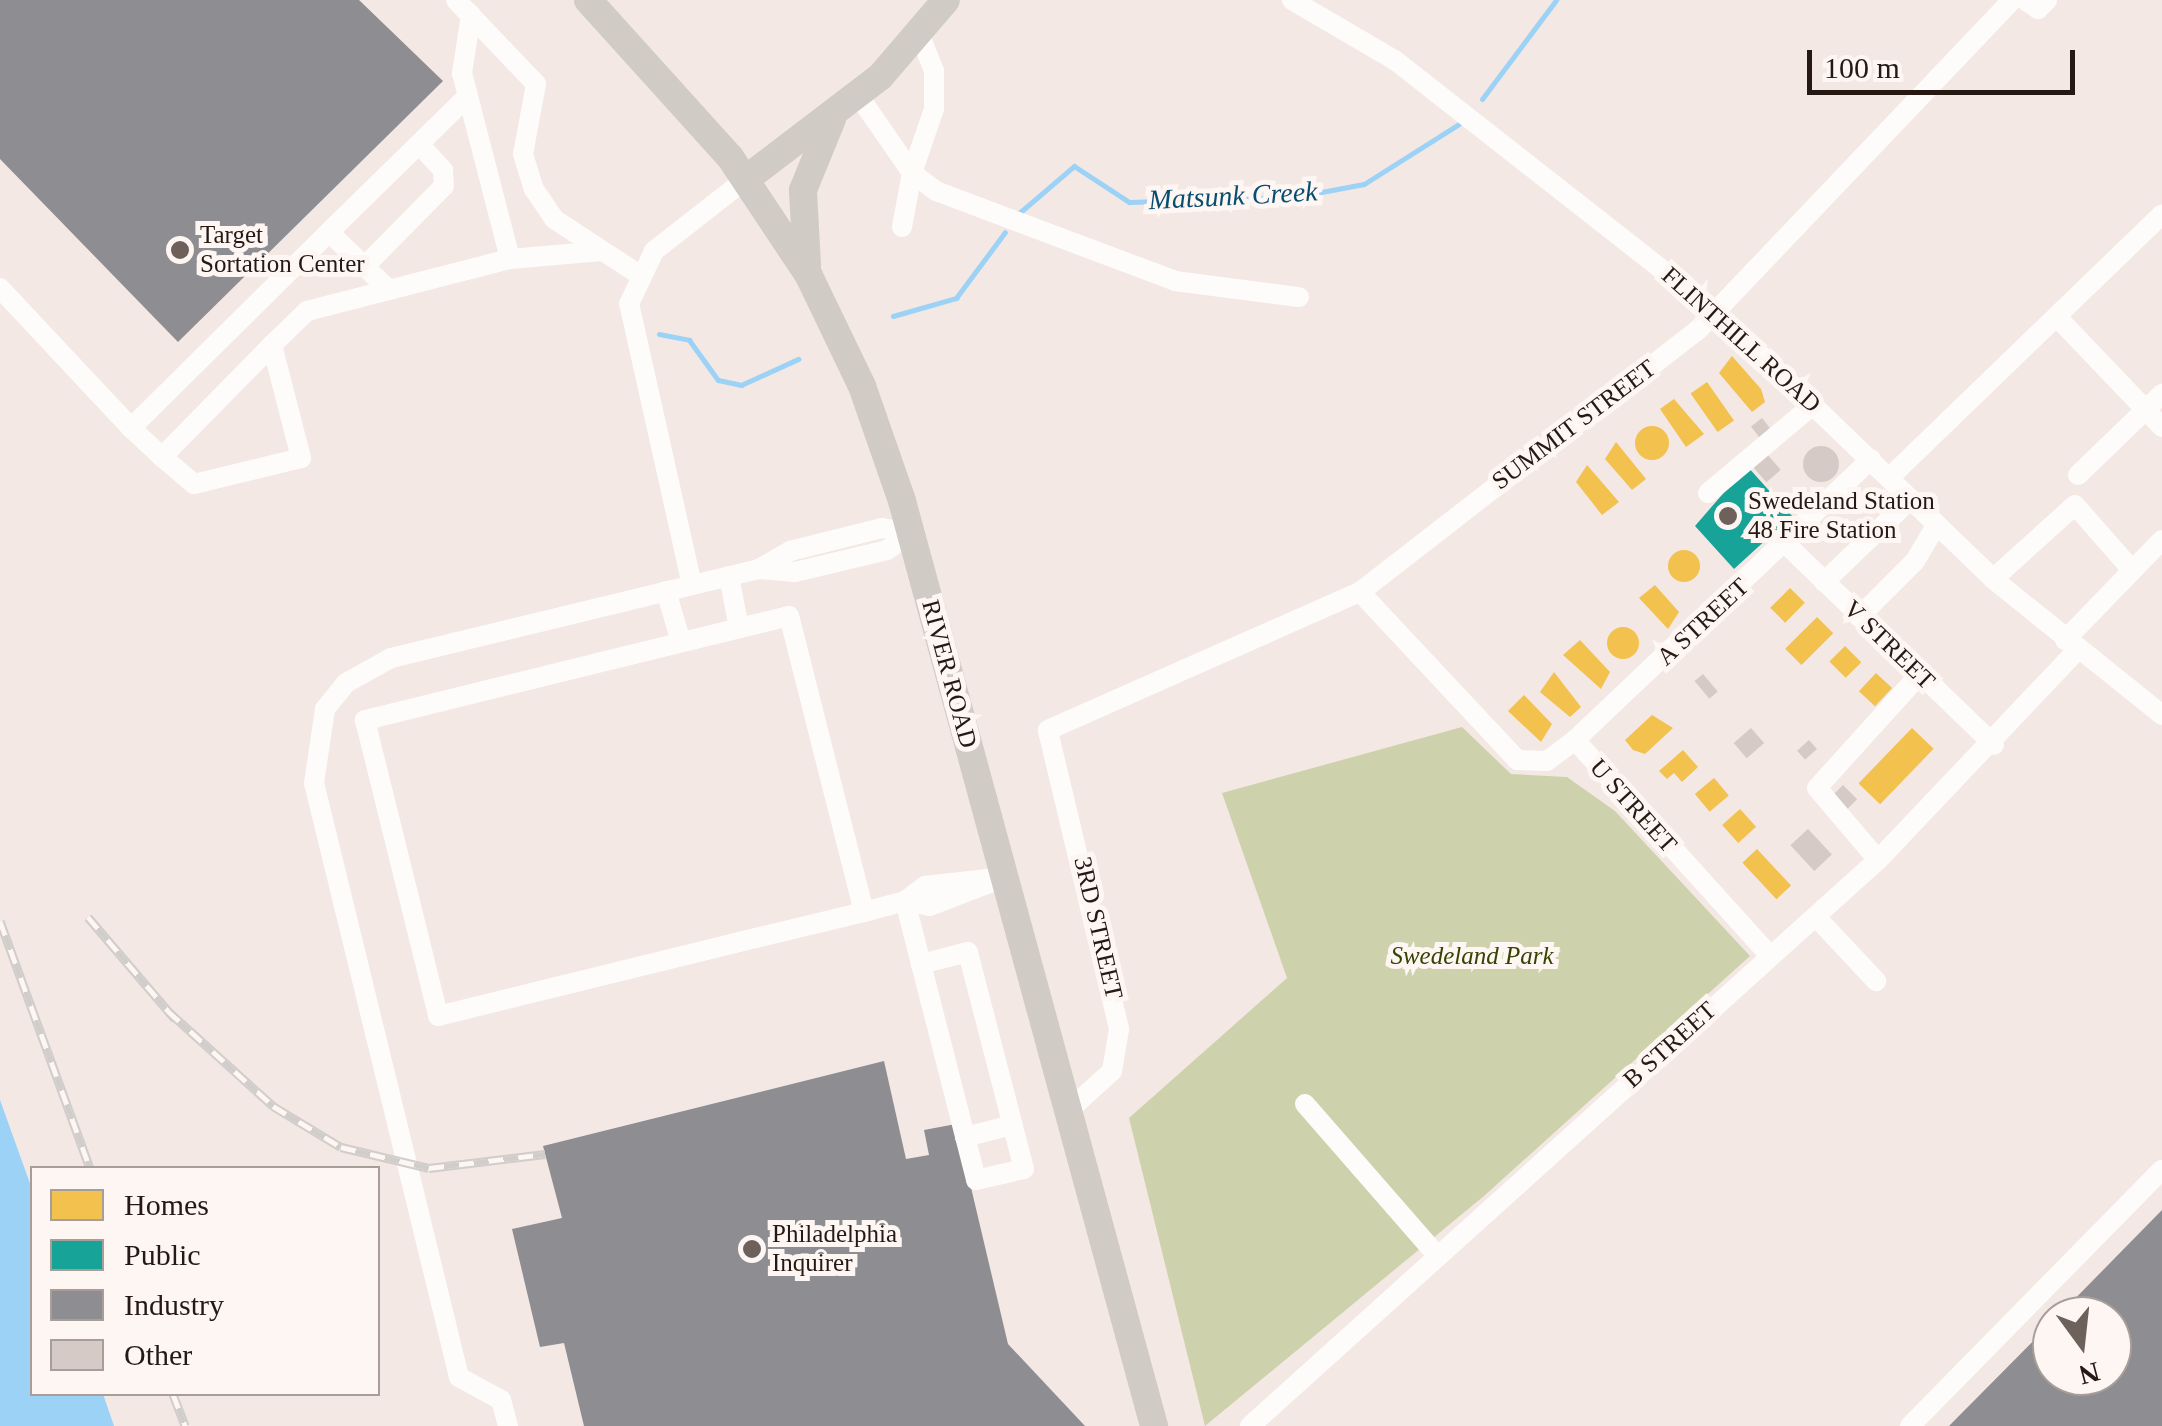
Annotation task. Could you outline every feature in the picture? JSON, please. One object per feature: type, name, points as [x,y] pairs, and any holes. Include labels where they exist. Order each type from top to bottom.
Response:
[{"type":"main road","name":"RIVER ROAD","points":[[588,0],[746,179],[809,276],[862,386],[910,532],[1154,1426]]},
{"type":"main road","points":[[746,179],[858,95],[920,36],[946,0]]},
{"type":"main road","points":[[809,276],[803,190],[835,113]]},
{"type":"street","name":"FLINTHILL ROAD","points":[[1292,0],[1396,61],[1716,312],[1993,579],[2162,714]]},
{"type":"street","name":"SUMMIT STREET","points":[[1048,730],[1360,592],[1716,312],[2012,0]]},
{"type":"street","points":[[2025,0],[2038,9],[2046,0]]},
{"type":"street","points":[[464,8],[536,84],[523,154],[534,189],[554,219],[638,274]]},
{"type":"street","points":[[464,8],[468,96],[510,259]]},
{"type":"street","points":[[902,227],[912,173],[934,109],[934,71],[920,36]]},
{"type":"street","points":[[858,95],[912,173],[936,191],[1175,281],[1299,297]]},
{"type":"street","points":[[132,428],[468,96]]},
{"type":"street","points":[[364,266],[444,186],[444,170],[418,144]]},
{"type":"street","points":[[692,585],[631,338],[638,274],[654,250],[746,179]]},
{"type":"street","points":[[1890,477],[2162,214]]},
{"type":"street","points":[[329,232],[389,290]]},
{"type":"street","points":[[162,457],[307,310],[510,259],[602,251]]},
{"type":"street","points":[[0,288],[132,428],[194,484],[302,458],[272,346]]},
{"type":"street","points":[[2057,317],[2162,427]]},
{"type":"street","points":[[2078,475],[2162,394]]},
{"type":"street","points":[[1708,492],[1814,405]]},
{"type":"street","name":"A STREET","points":[[1574,740],[1871,460]]},
{"type":"street","points":[[1824,582],[1911,499]]},
{"type":"street","points":[[1993,579],[2074,505],[2132,570]]},
{"type":"street","points":[[1859,617],[1916,561],[1937,524]]},
{"type":"street","points":[[508,1426],[501,1400],[459,1377],[314,783],[313,745],[334,696],[375,664],[758,569],[790,551],[882,528],[910,532]]},
{"type":"street","name":"B STREET","points":[[1250,1426],[1435,1254],[1878,860],[1994,745],[2132,570],[2162,540]]},
{"type":"street","name":"V STREET","points":[[1786,544],[1994,745]]},
{"type":"street","points":[[729,576],[739,628]]},
{"type":"street","points":[[666,591],[681,642]]},
{"type":"street","name":"U STREET","points":[[1360,592],[1517,760],[1547,761],[1574,740],[1770,956]]},
{"type":"street","points":[[864,912],[789,616],[365,720],[438,1016],[905,902],[925,886],[1005,876]]},
{"type":"street","points":[[1878,860],[1817,788],[1920,675]]},
{"type":"street","name":"3RD STREET","points":[[1048,730],[1119,1029],[1106,1081],[1069,1110]]},
{"type":"street","points":[[905,902],[976,1180],[1024,1169],[968,952],[921,964]]},
{"type":"street","points":[[1816,917],[1876,981]]},
{"type":"street","points":[[1305,1104],[1435,1254]]},
{"type":"street","points":[[965,1136],[1012,1124]]},
{"type":"street","points":[[1910,1426],[2162,1170]]},
{"type":"green space","name":"Swedeland Park","points":[[1462,727],[1511,774],[1567,777],[1615,811],[1750,956],[1484,1196],[1205,1426],[1129,1118],[1287,978],[1222,793]]},
{"type":"water","points":[[0,1100],[30,1183],[30,1396],[104,1396],[114,1426],[0,1426]]},
{"type":"building: Homes","points":[[1732,356],[1761,389],[1765,402],[1752,412],[1719,373]]},
{"type":"building: Homes","points":[[1707,382],[1734,421],[1718,432],[1691,393]]},
{"type":"building: Homes","points":[[1674,399],[1704,434],[1686,447],[1660,409]]},
{"type":"building: Homes","points":[[1652,426],[1664,431],[1669,443],[1664,455],[1652,460],[1640,455],[1635,443],[1640,431]]},
{"type":"building: Homes","points":[[1616,442],[1646,479],[1632,490],[1605,459]]},
{"type":"building: Homes","points":[[1587,465],[1619,502],[1602,515],[1576,482]]},
{"type":"building: Homes","points":[[1684,550],[1696,554],[1700,566],[1696,578],[1684,582],[1672,578],[1668,566],[1672,554]]},
{"type":"building: Homes","points":[[1655,585],[1679,612],[1668,629],[1639,598]]},
{"type":"building: Homes","points":[[1790,588],[1805,603],[1785,623],[1770,608]]},
{"type":"building: Homes","points":[[1817,617],[1833,633],[1801,665],[1785,649]]},
{"type":"building: Homes","points":[[1623,627],[1634,632],[1639,643],[1634,654],[1623,659],[1612,654],[1607,643],[1612,632]]},
{"type":"building: Homes","points":[[1580,640],[1610,672],[1601,689],[1563,655]]},
{"type":"building: Homes","points":[[1845,646],[1861,662],[1846,678],[1829,662]]},
{"type":"building: Homes","points":[[1554,672],[1581,707],[1570,717],[1540,692]]},
{"type":"building: Homes","points":[[1876,673],[1892,688],[1875,706],[1859,691]]},
{"type":"building: Homes","points":[[1524,695],[1552,724],[1541,742],[1508,711]]},
{"type":"building: Homes","points":[[1652,715],[1673,728],[1645,754],[1633,750],[1625,740]]},
{"type":"building: Homes","points":[[1912,728],[1934,749],[1880,804],[1859,783]]},
{"type":"building: Homes","points":[[1683,750],[1698,767],[1682,782],[1674,773],[1667,779],[1659,771]]},
{"type":"building: Homes","points":[[1714,778],[1729,796],[1710,812],[1695,794]]},
{"type":"building: Homes","points":[[1740,809],[1756,827],[1738,843],[1722,825]]},
{"type":"building: Homes","points":[[1757,849],[1791,886],[1776,899],[1742,863]]},
{"type":"building: Public","points":[[1747,466],[1792,516],[1734,569],[1695,526]]},
{"type":"building: Industry","name":"Target Sortation Center","points":[[0,0],[359,0],[443,81],[178,342],[0,159]]},
{"type":"building: Industry","name":"Philadelphia Inquirer","points":[[884,1061],[906,1159],[929,1155],[924,1130],[956,1124],[1008,1344],[1085,1426],[584,1426],[564,1343],[540,1347],[512,1229],[562,1218],[543,1146]]},
{"type":"building: Industry","points":[[2162,1210],[2162,1426],[1949,1426],[2032,1342],[2032,1396],[2132,1396],[2132,1296],[2078,1296]]},
{"type":"building: Other","points":[[1762,418],[1772,431],[1761,439],[1751,427]]},
{"type":"building: Other","points":[[1821,446],[1834,451],[1839,464],[1834,477],[1821,482],[1808,477],[1803,464],[1808,451]]},
{"type":"building: Other","points":[[1767,454],[1781,470],[1766,482],[1753,466]]},
{"type":"building: Other","points":[[1703,674],[1718,692],[1709,699],[1695,681]]},
{"type":"building: Other","points":[[1751,728],[1764,743],[1747,758],[1734,743]]},
{"type":"building: Other","points":[[1809,740],[1817,749],[1805,760],[1797,751]]},
{"type":"building: Other","points":[[1843,785],[1857,799],[1845,811],[1831,797]]},
{"type":"building: Other","points":[[1808,829],[1832,855],[1814,871],[1790,845]]},
{"type":"waterway","name":"Matsunk Creek","points":[[1482,99],[1556,0]]},
{"type":"waterway","name":"Matsunk Creek","points":[[1018,214],[1074,166],[1129,202],[1295,197],[1364,184],[1459,124]]},
{"type":"waterway","name":"Matsunk Creek","points":[[893,316],[956,298],[1005,232]]},
{"type":"waterway","name":"Matsunk Creek","points":[[659,334],[689,340],[718,380],[741,385],[798,359]]},
{"type":"railway","points":[[88,917],[175,1019]]},
{"type":"railway","points":[[0,921],[89,1166]]},
{"type":"railway","points":[[168,1011],[273,1106],[341,1147],[429,1168],[545,1154]]},
{"type":"railway","points":[[174,1396],[185,1426]]},
{"type":"place","name":"Target Sortation Center","points":[[180,250]]},
{"type":"place","name":"Swedeland Station 48 Fire Station","points":[[1728,516]]},
{"type":"place","name":"Philadelphia Inquirer","points":[[752,1249]]}]
